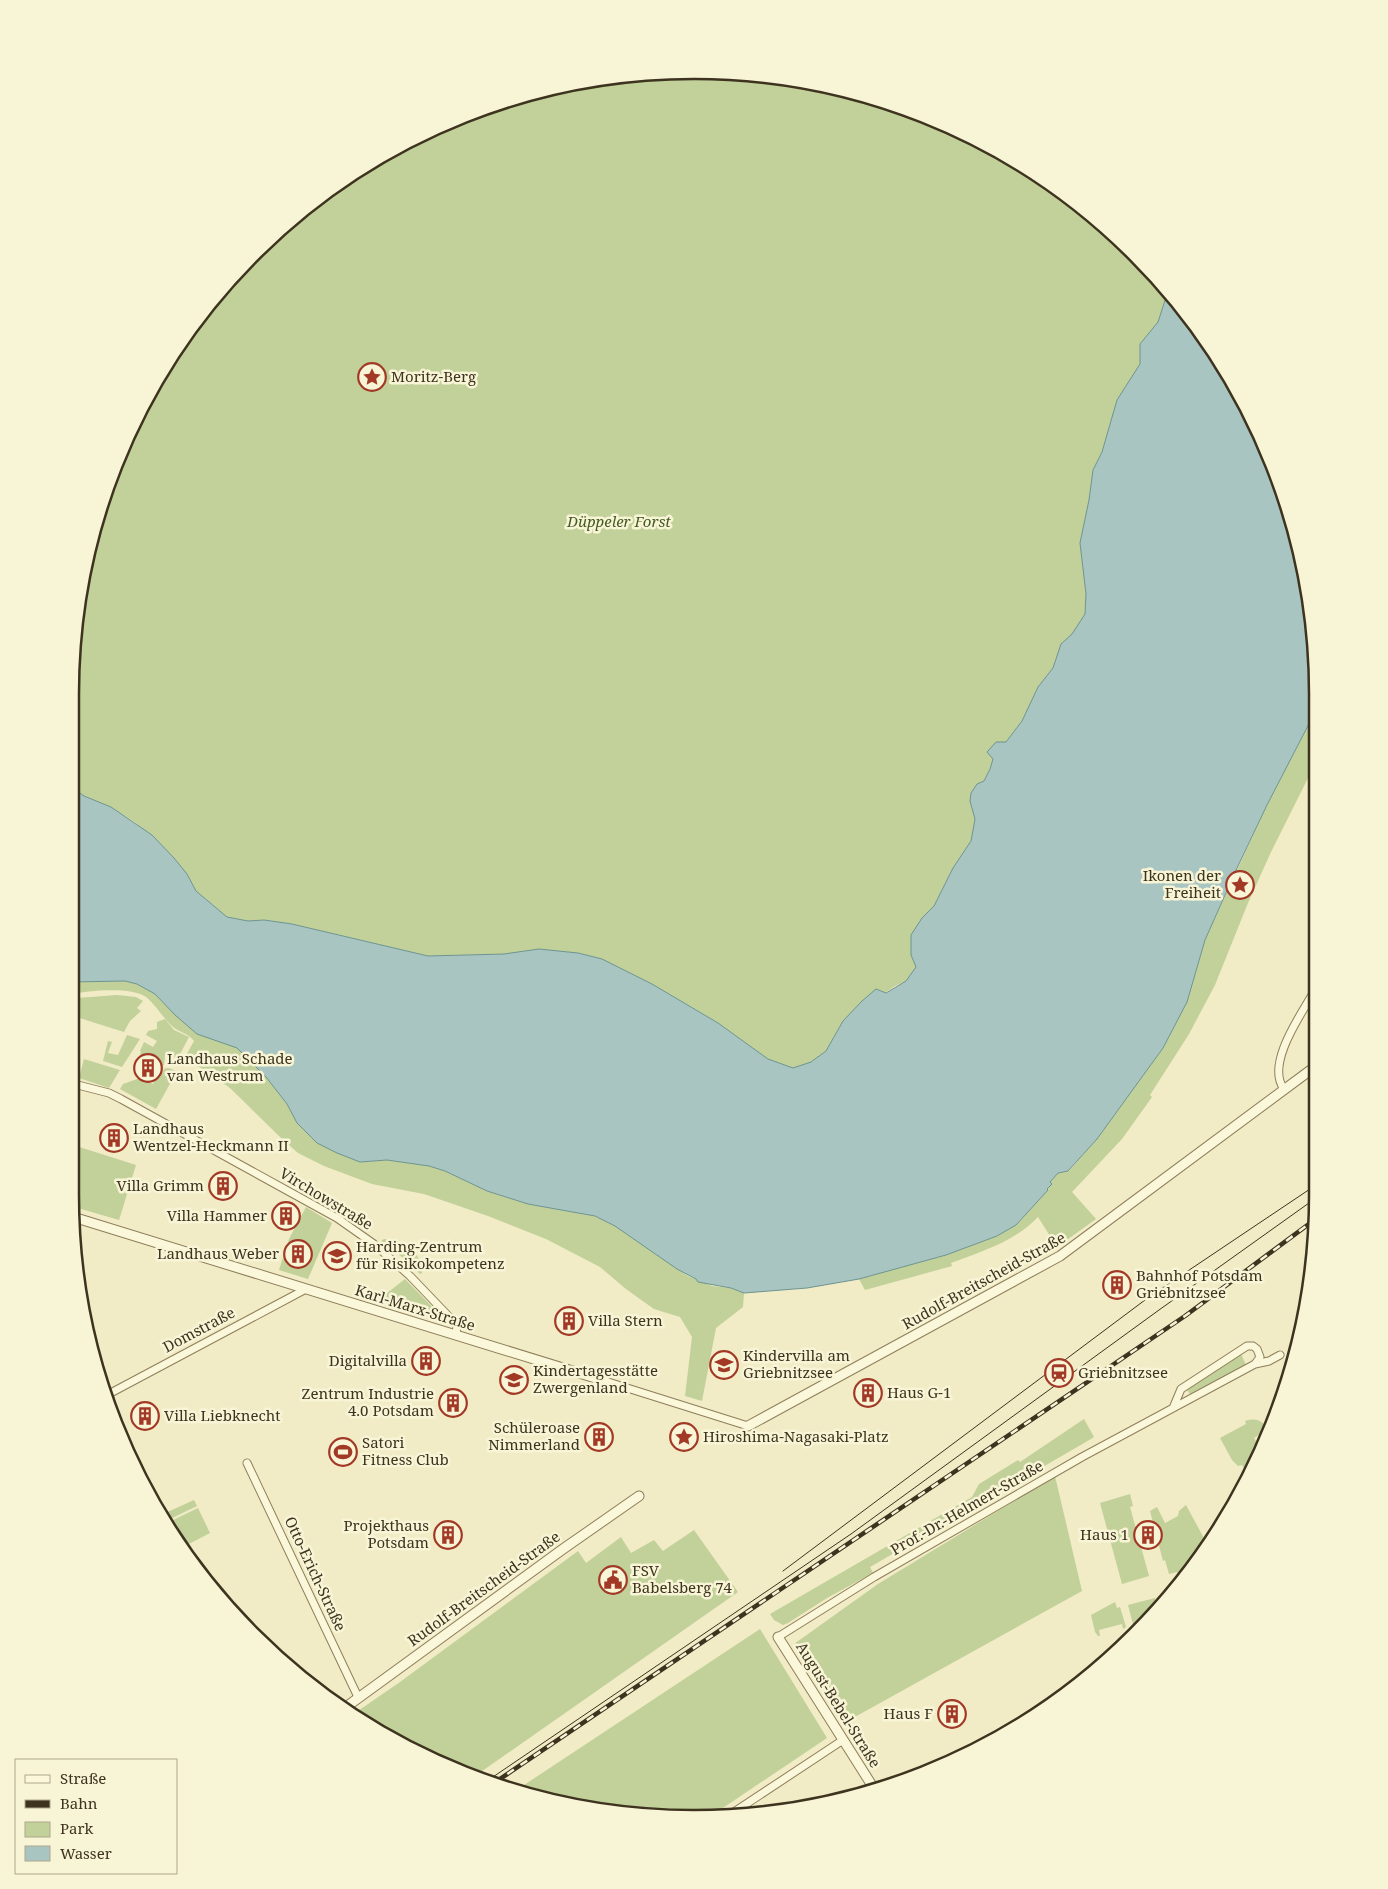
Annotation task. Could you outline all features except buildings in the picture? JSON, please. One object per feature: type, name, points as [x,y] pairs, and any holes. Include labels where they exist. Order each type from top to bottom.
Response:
[{"type":"street","points":[[1284,1089],[1279,1083],[1278,1076],[1280,1058],[1287,1038],[1309,1000]]},
{"type":"street","name":"Rudolf-Breitscheid-Straße","points":[[748,1426],[1060,1256],[1309,1071]]},
{"type":"street","name":"Virchowstraße","points":[[79,1085],[121,1099],[337,1218],[369,1241],[410,1276],[457,1325],[456,1335]]},
{"type":"street","name":"Karl-Marx-Straße","points":[[80,1220],[748,1426]]},
{"type":"street","name":"Domstraße","points":[[111,1393],[306,1289]]},
{"type":"street","points":[[1173,1408],[1181,1389],[1245,1348],[1250,1346],[1257,1349],[1260,1357],[1255,1364]]},
{"type":"street","name":"Prof.-Dr.-Helmert-Straße","points":[[778,1638],[816,1612],[1082,1457],[1255,1364],[1269,1361],[1280,1355]]},
{"type":"street","name":"Otto-Erich-Straße","points":[[247,1463],[358,1697]]},
{"type":"street","name":"Rudolf-Breitscheid-Straße","points":[[349,1705],[639,1496]]},
{"type":"street","name":"August-Bebel-Straße","points":[[778,1638],[872,1784]]},
{"type":"street","points":[[739,1808],[843,1740]]},
{"type":"green space","name":"Düppeler Forst","points":[[654,80],[734,80],[814,91],[892,111],[966,142],[1002,161],[1036,182],[1100,231],[1166,299],[1158,322],[1140,344],[1141,364],[1117,400],[1102,452],[1093,470],[1080,543],[1086,594],[1085,614],[1072,634],[1061,644],[1053,668],[1038,687],[1022,721],[993,759],[984,781],[977,784],[971,793],[970,801],[975,819],[971,841],[953,868],[934,906],[922,918],[911,955],[916,967],[906,981],[895,986],[843,1021],[826,1051],[811,1062],[793,1068],[768,1059],[718,1023],[652,984],[601,959],[578,953],[539,949],[504,954],[428,956],[292,924],[264,920],[248,921],[227,917],[196,891],[187,874],[136,823],[111,807],[79,792],[79,694],[84,614],[91,574],[111,496],[142,422],[182,352],[231,288],[259,259],[288,231],[352,182],[422,142],[496,111],[574,91],[614,84]]},
{"type":"green space","points":[[1309,724],[1309,776],[1248,903],[1215,985],[1189,1034],[1150,1095],[1152,1097],[1122,1139],[1072,1192],[1096,1219],[1057,1247],[1038,1217],[1019,1233],[986,1250],[951,1263],[952,1266],[865,1290],[859,1279],[946,1255],[997,1236],[1016,1225],[1048,1190],[1050,1182],[1058,1173],[1069,1171],[1097,1139],[1163,1048],[1187,1002],[1205,940],[1267,805]]},
{"type":"green space","points":[[125,981],[137,984],[155,994],[175,1015],[237,1048],[266,1077],[287,1104],[297,1123],[306,1131],[363,1162],[387,1160],[429,1166],[445,1171],[487,1191],[528,1204],[595,1216],[615,1226],[688,1276],[712,1286],[731,1288],[744,1293],[743,1307],[716,1328],[702,1401],[685,1396],[692,1337],[680,1317],[654,1309],[600,1267],[546,1239],[488,1216],[424,1194],[372,1184],[324,1166],[298,1153],[230,1088],[208,1072],[184,1059],[194,1041],[172,1026],[146,997],[130,991],[120,990],[79,993],[79,982]]},
{"type":"green space","points":[[117,995],[136,997],[143,1001],[137,1008],[141,1011],[130,1021],[124,1032],[79,1018],[79,998]]},
{"type":"green space","points":[[165,1019],[174,1030],[189,1037],[178,1058],[165,1055],[164,1065],[161,1066],[156,1064],[155,1057],[151,1055],[146,1058],[140,1054],[140,1051],[144,1042],[153,1047],[157,1041],[146,1035],[148,1031],[157,1029],[157,1022]]},
{"type":"green space","points":[[127,1035],[140,1039],[122,1067],[103,1061],[108,1041],[112,1042],[108,1053],[118,1055]]},
{"type":"green space","points":[[84,1059],[120,1070],[109,1088],[79,1078]]},
{"type":"green space","points":[[168,1068],[177,1071],[156,1109],[120,1089],[123,1084],[140,1078],[153,1084],[157,1075],[160,1077],[164,1069]]},
{"type":"green space","points":[[79,1147],[136,1165],[119,1220],[79,1208]]},
{"type":"green space","points":[[306,1207],[332,1223],[308,1279],[279,1270],[289,1239]]},
{"type":"green space","points":[[384,1239],[398,1241],[410,1248],[419,1259],[422,1273],[420,1274],[406,1260],[381,1241]]},
{"type":"green space","points":[[405,1279],[447,1322],[377,1301]]},
{"type":"green space","points":[[1241,1354],[1246,1365],[1190,1394],[1187,1390]]},
{"type":"green space","points":[[1084,1419],[1094,1437],[1091,1439],[870,1567],[873,1573],[827,1598],[788,1623],[783,1625],[774,1620],[770,1614],[972,1497],[979,1484],[1018,1460],[1020,1462]]},
{"type":"green space","points":[[1255,1419],[1264,1424],[1260,1434],[1254,1438],[1257,1442],[1245,1470],[1242,1465],[1238,1466],[1232,1460],[1220,1438],[1246,1424],[1245,1421]]},
{"type":"green space","points":[[1055,1476],[1082,1591],[844,1723],[794,1644],[878,1584]]},
{"type":"green space","points":[[1130,1494],[1133,1506],[1130,1507],[1149,1576],[1122,1584],[1100,1503]]},
{"type":"green space","points":[[194,1500],[197,1506],[171,1519],[167,1512]]},
{"type":"green space","points":[[1186,1505],[1204,1539],[1178,1575],[1177,1572],[1169,1574],[1165,1560],[1163,1561],[1150,1511],[1157,1507],[1165,1523],[1178,1516],[1179,1511]]},
{"type":"green space","points":[[198,1508],[210,1533],[188,1545],[172,1521]]},
{"type":"green space","name":"FSV Babelsberg 74","points":[[694,1530],[738,1592],[481,1772],[422,1747],[358,1711],[578,1551],[586,1563],[621,1537],[631,1553],[654,1540],[663,1551]]},
{"type":"green space","points":[[1155,1598],[1156,1602],[1133,1626],[1128,1605]]},
{"type":"green space","points":[[1115,1602],[1117,1608],[1120,1607],[1126,1627],[1123,1629],[1122,1624],[1099,1630],[1100,1636],[1098,1636],[1095,1632],[1091,1615]]},
{"type":"green space","points":[[760,1629],[827,1738],[721,1809],[654,1809],[614,1805],[523,1786]]},
{"type":"water","points":[[1166,299],[1206,352],[1227,386],[1246,422],[1277,496],[1297,574],[1304,614],[1308,654],[1309,724],[1238,866],[1205,940],[1187,1002],[1163,1048],[1097,1139],[1068,1171],[1058,1173],[1050,1182],[1052,1184],[1048,1190],[1016,1225],[997,1236],[946,1255],[859,1279],[807,1288],[744,1293],[731,1288],[698,1282],[615,1226],[595,1216],[528,1204],[487,1191],[445,1171],[429,1166],[387,1160],[360,1162],[337,1153],[317,1143],[297,1123],[287,1104],[266,1077],[237,1048],[197,1034],[155,994],[137,984],[125,981],[79,982],[79,792],[111,807],[152,835],[187,874],[196,891],[227,917],[248,921],[264,920],[292,924],[428,956],[504,954],[539,949],[578,953],[602,959],[652,984],[718,1023],[768,1059],[793,1068],[811,1062],[826,1051],[843,1021],[862,1001],[876,989],[886,993],[906,981],[916,967],[911,955],[911,935],[922,918],[934,906],[953,868],[971,841],[975,819],[970,801],[971,793],[977,784],[984,781],[990,769],[993,759],[987,752],[996,742],[1006,742],[1022,721],[1038,687],[1053,668],[1061,644],[1072,634],[1085,614],[1086,594],[1080,543],[1093,470],[1102,452],[1117,400],[1140,364],[1140,344],[1158,322]]},
{"type":"tram line","points":[[783,1571],[1149,1297],[1309,1190]]},
{"type":"tram line","points":[[493,1777],[851,1534],[1309,1203]]},
{"type":"railway","points":[[500,1779],[1185,1316],[1308,1224]]},
{"type":"place","name":"Moritz-Berg","points":[[372,377]]},
{"type":"place","name":"Ikonen der Freiheit","points":[[1240,885]]},
{"type":"place","name":"Landhaus Schade van Westrum","points":[[148,1068]]},
{"type":"place","name":"Landhaus Wentzel-Heckmann II","points":[[114,1138]]},
{"type":"place","name":"Villa Grimm","points":[[223,1186]]},
{"type":"place","name":"Villa Hammer","points":[[286,1216]]},
{"type":"place","name":"Landhaus Weber","points":[[298,1254]]},
{"type":"place","name":"Harding-Zentrum für Risikokompetenz","points":[[337,1256]]},
{"type":"place","name":"Bahnhof Potsdam Griebnitzsee","points":[[1117,1285]]},
{"type":"place","name":"Villa Stern","points":[[569,1321]]},
{"type":"place","name":"Digitalvilla","points":[[426,1361]]},
{"type":"place","name":"Kindervilla am Griebnitzsee","points":[[724,1365]]},
{"type":"place","name":"Griebnitzsee","points":[[1059,1373]]},
{"type":"place","name":"Kindertagesstätte Zwergenland","points":[[514,1380]]},
{"type":"place","name":"Haus G-1","points":[[868,1393]]},
{"type":"place","name":"Zentrum Industrie 4.0 Potsdam","points":[[453,1403]]},
{"type":"place","name":"Villa Liebknecht","points":[[145,1416]]},
{"type":"place","name":"Schüleroase Nimmerland","points":[[599,1437]]},
{"type":"place","name":"Hiroshima-Nagasaki-Platz","points":[[684,1437]]},
{"type":"place","name":"Satori Fitness Club","points":[[343,1452]]},
{"type":"place","name":"Projekthaus Potsdam","points":[[448,1535]]},
{"type":"place","name":"Haus 1","points":[[1148,1535]]},
{"type":"place","name":"FSV Babelsberg 74","points":[[613,1580]]},
{"type":"place","name":"Haus F","points":[[952,1714]]}]
